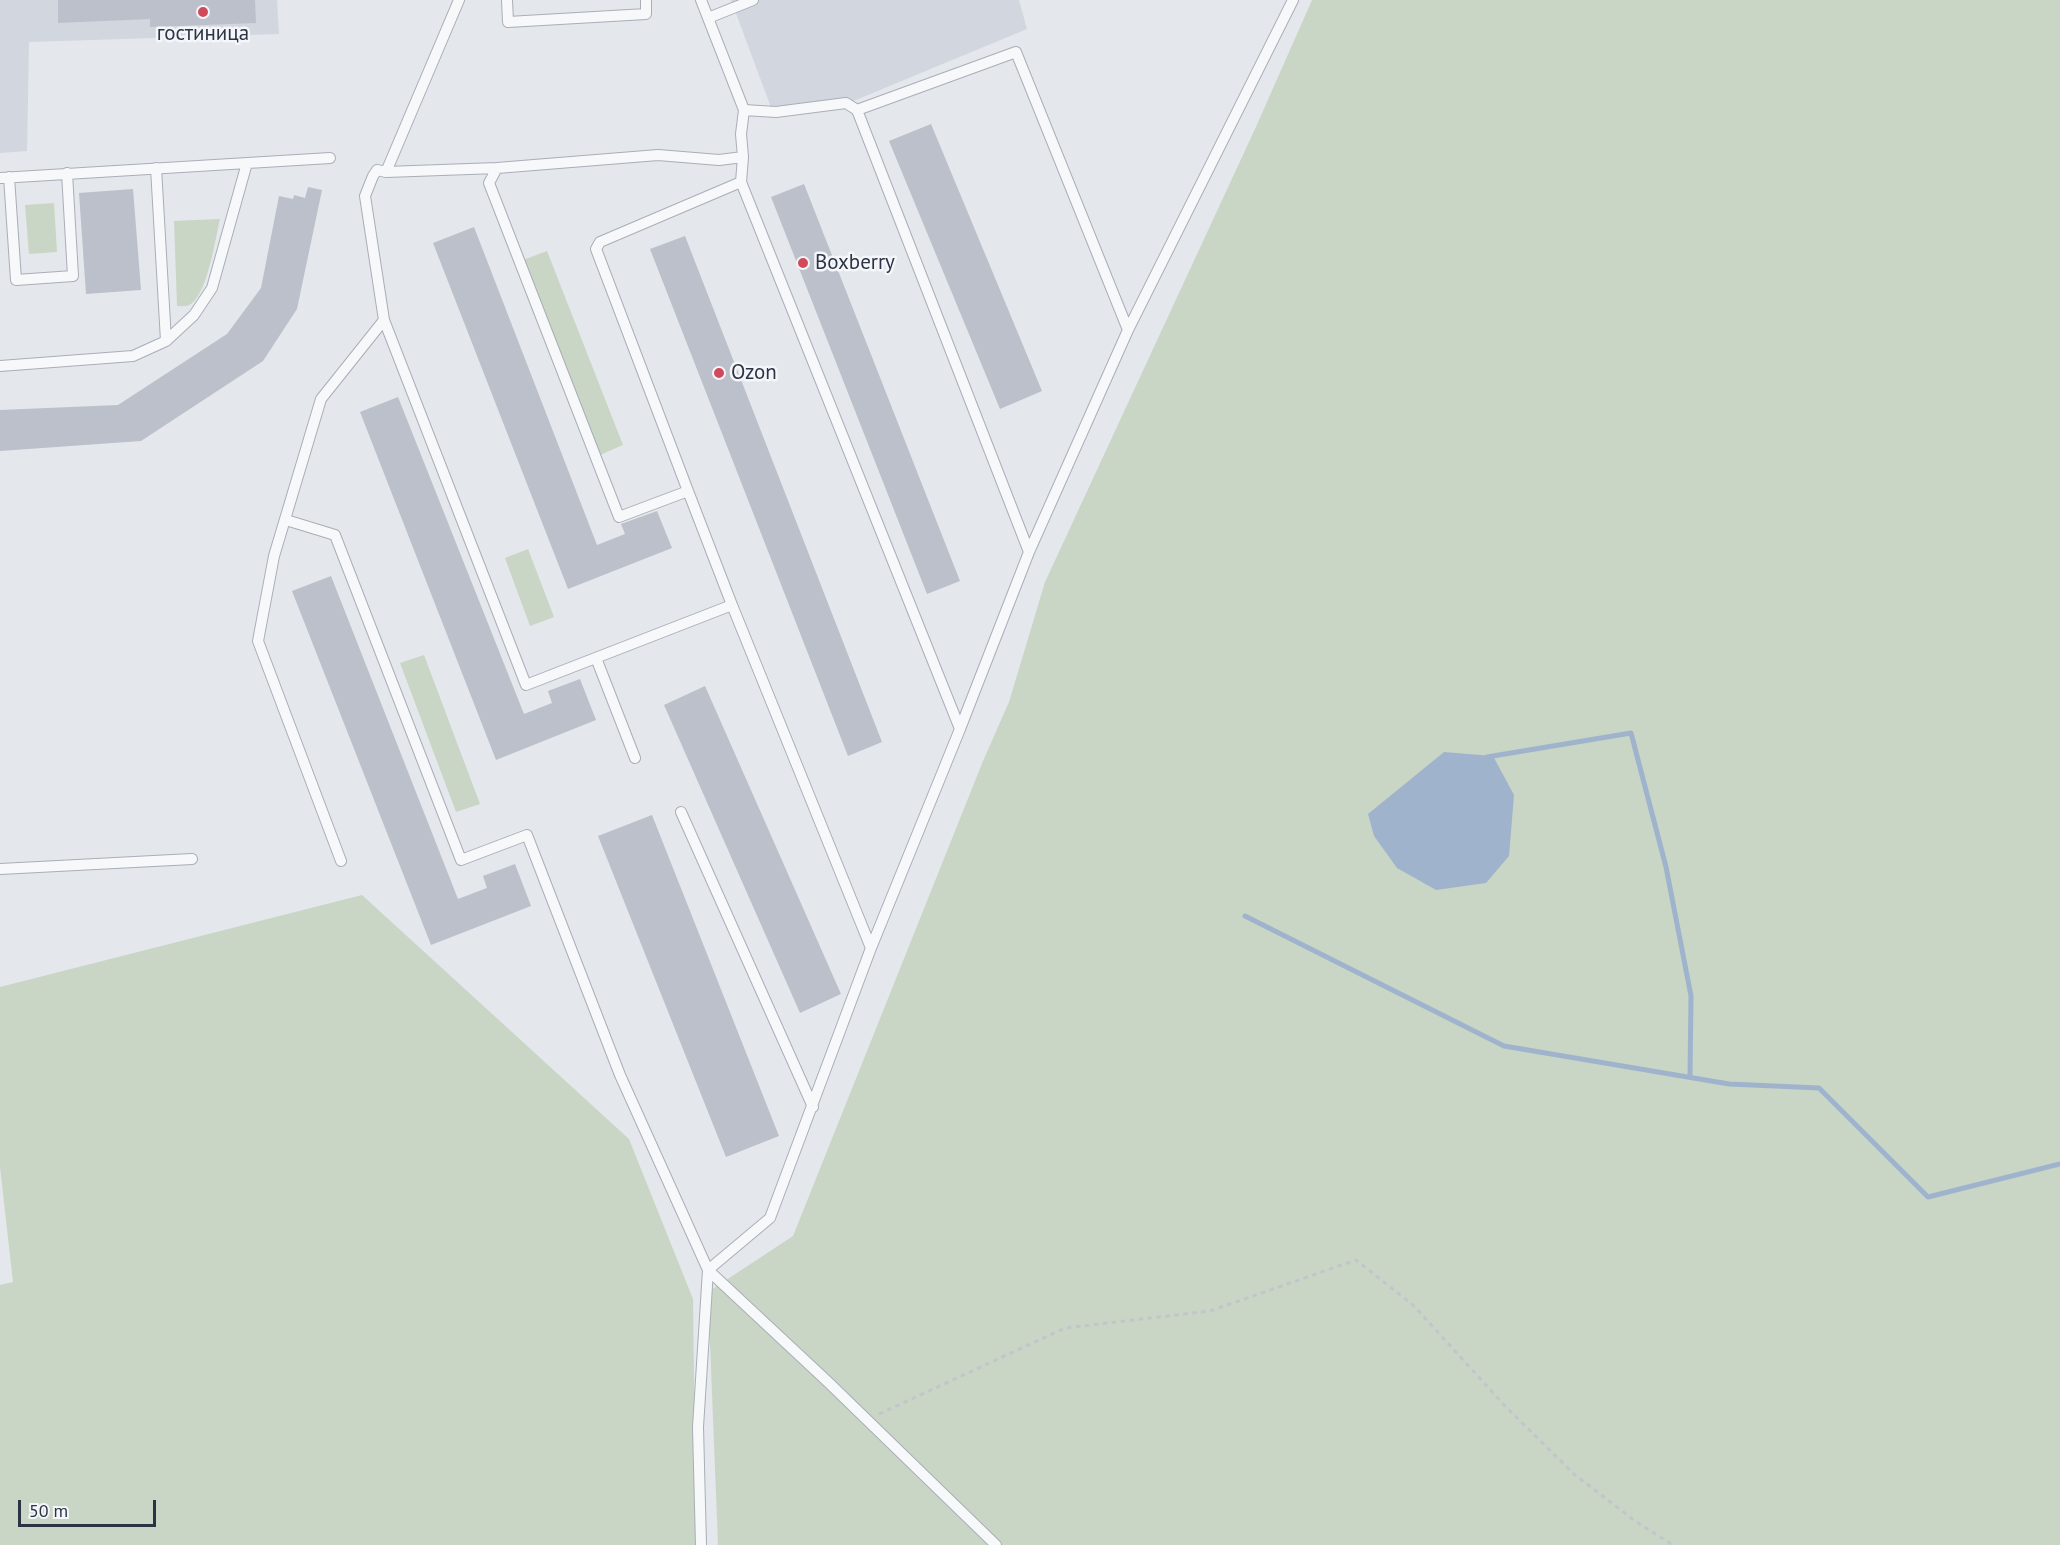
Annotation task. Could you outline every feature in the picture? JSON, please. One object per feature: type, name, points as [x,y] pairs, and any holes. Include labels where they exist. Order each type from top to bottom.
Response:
[{"type":"lane","points":[[386,172],[459,0]]},
{"type":"lane","points":[[507,0],[508,22],[646,14],[646,0]]},
{"type":"lane","points":[[701,0],[744,110],[741,134],[743,157],[741,182],[960,729]]},
{"type":"lane","points":[[708,18],[753,0]]},
{"type":"lane","points":[[700,1545],[698,1427],[708,1270],[770,1218],[871,948],[1029,552],[1128,330],[1293,0]]},
{"type":"lane","points":[[857,110],[1016,52],[1128,330]]},
{"type":"lane","points":[[744,110],[776,112],[846,103],[857,110],[1029,552]]},
{"type":"lane","points":[[732,604],[526,685],[384,320],[365,196],[378,170],[386,172],[496,168],[658,155],[719,159],[743,157]]},
{"type":"lane","points":[[67,173],[73,276],[16,280],[5,177],[67,173],[330,158]]},
{"type":"lane","points":[[0,366],[133,356],[166,341],[194,315],[212,288],[247,163]]},
{"type":"lane","points":[[156,168],[166,341]]},
{"type":"lane","points":[[496,168],[489,183],[620,518],[688,491]]},
{"type":"lane","points":[[741,182],[600,242],[596,249],[732,604],[871,948]]},
{"type":"lane","points":[[341,861],[258,641],[274,556],[321,399],[384,320]]},
{"type":"lane","points":[[286,520],[335,535],[461,860],[527,835],[620,1075],[708,1270],[996,1545]]},
{"type":"lane","points":[[596,658],[635,758]]},
{"type":"lane","points":[[681,812],[813,1107]]},
{"type":"lane","points":[[0,869],[192,859]]},
{"type":"path","points":[[867,1420],[1065,1328],[1210,1311],[1356,1260],[1413,1305],[1506,1407],[1574,1474],[1635,1521],[1673,1545]]},
{"type":"shaded area","points":[[0,0],[277,0],[279,34],[29,42],[27,151],[0,153]]},
{"type":"shaded area","points":[[731,0],[1019,0],[1027,29],[851,102],[772,110]]},
{"type":"green space","points":[[1312,0],[2060,0],[2060,1545],[718,1545],[708,1292],[793,1236],[983,761],[1009,702],[1045,582],[1255,129]]},
{"type":"green space","points":[[54,203],[57,252],[29,254],[25,205]]},
{"type":"green space","points":[[220,219],[202,288],[191,304],[177,306],[174,221]]},
{"type":"green space","points":[[547,251],[623,445],[600,455],[523,260]]},
{"type":"green space","points":[[528,549],[554,617],[530,626],[505,558]]},
{"type":"green space","points":[[424,655],[480,804],[456,812],[400,663]]},
{"type":"green space","points":[[362,895],[629,1139],[693,1299],[696,1545],[0,1545],[0,1285],[13,1282],[0,1167],[0,987]]},
{"type":"water","points":[[1444,752],[1493,756],[1514,795],[1509,856],[1486,883],[1436,890],[1397,868],[1374,836],[1368,814]]},
{"type":"building","points":[[58,0],[255,0],[256,23],[150,27],[150,19],[58,23]]},
{"type":"building","points":[[931,124],[1042,391],[1000,409],[889,141]]},
{"type":"building","points":[[804,184],[960,581],[927,594],[771,197]]},
{"type":"building","points":[[308,187],[322,190],[297,309],[263,361],[141,441],[0,451],[0,410],[118,405],[227,334],[261,288],[279,196],[293,199],[294,195],[305,198]]},
{"type":"building","points":[[133,189],[141,290],[86,294],[79,193]]},
{"type":"building","points":[[474,227],[597,545],[625,534],[621,524],[657,511],[672,548],[568,589],[433,243]]},
{"type":"building","points":[[685,236],[882,742],[848,756],[650,249]]},
{"type":"building","points":[[398,397],[524,714],[552,703],[548,691],[580,679],[596,720],[496,760],[360,412]]},
{"type":"building","points":[[331,576],[458,899],[487,888],[483,876],[515,864],[531,906],[431,945],[292,591]]},
{"type":"building","points":[[705,686],[841,994],[800,1013],[664,705]]},
{"type":"building","points":[[652,815],[779,1136],[726,1157],[598,836]]},
{"type":"waterway","points":[[1487,757],[1631,733],[1666,867],[1691,996],[1690,1077]]},
{"type":"waterway","points":[[1245,916],[1504,1046],[1729,1084],[1819,1088],[1928,1197],[2060,1164]]},
{"type":"place","name":"гостиница","points":[[203,12]]},
{"type":"place","name":"Boxberry","points":[[803,263]]},
{"type":"place","name":"Ozon","points":[[719,373]]}]
